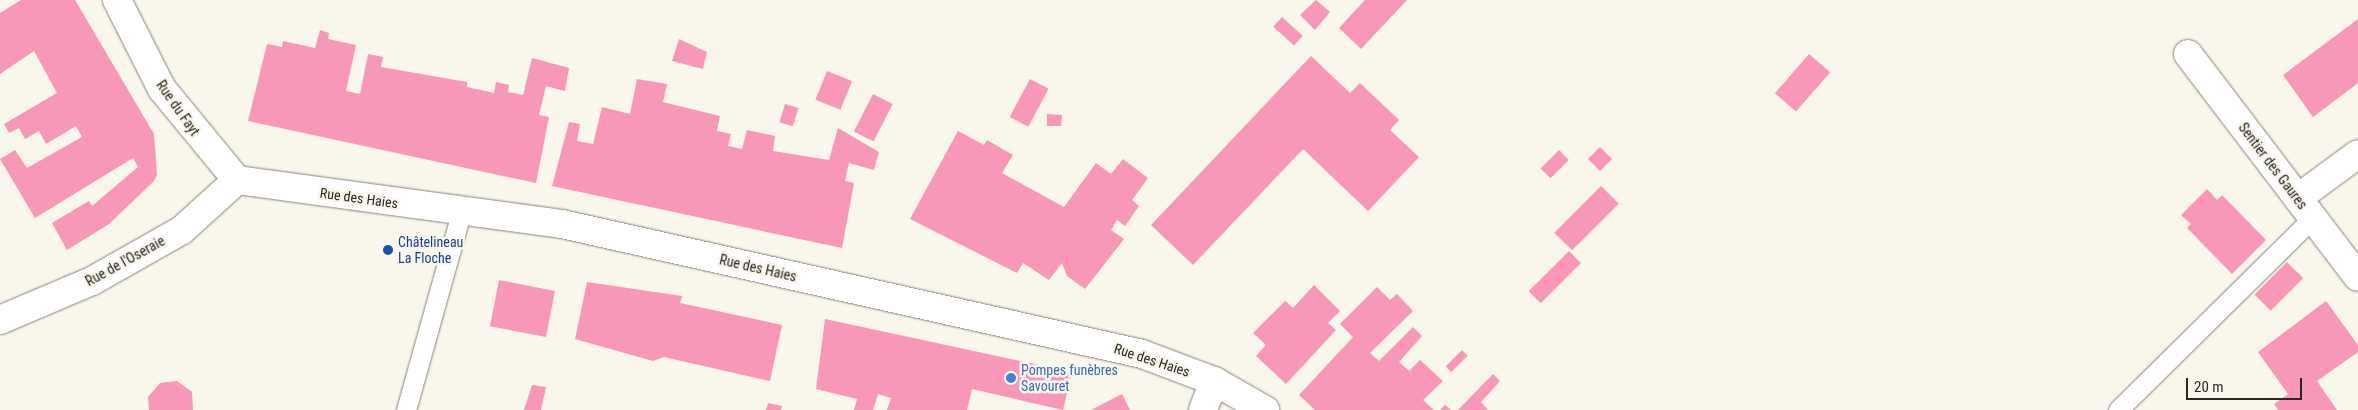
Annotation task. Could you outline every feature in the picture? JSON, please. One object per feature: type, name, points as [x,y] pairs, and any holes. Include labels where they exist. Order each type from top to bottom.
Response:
[{"type":"street","name":"Rue du Fayt","points":[[117,0],[162,89],[237,180]]},
{"type":"street","name":"Sentier des Gaures","points":[[2188,54],[2358,278]]},
{"type":"street","points":[[2305,208],[2358,154]]},
{"type":"street","name":"Rue des Haies","points":[[237,180],[562,224],[1133,351],[1214,382],[1264,410]]},
{"type":"street","name":"Rue de l'Oseraie","points":[[0,320],[92,281],[182,230],[237,180]]},
{"type":"street","points":[[1203,410],[1214,382]]},
{"type":"lane","points":[[2118,410],[2305,208]]},
{"type":"lane","points":[[406,410],[462,210]]},
{"type":"building","points":[[21,0],[75,0],[154,134],[157,175],[154,181],[109,224],[67,250],[52,223],[89,201],[92,206],[138,167],[133,158],[35,218],[0,159],[15,150],[27,168],[82,137],[76,126],[46,144],[39,131],[25,139],[19,128],[9,133],[4,124],[57,93],[34,51],[0,74],[0,13]]},
{"type":"building","points":[[1316,0],[1330,12],[1315,30],[1300,15]]},
{"type":"building","points":[[1365,0],[1407,0],[1361,49],[1339,28]]},
{"type":"building","points":[[1282,17],[1303,36],[1294,45],[1273,27]]},
{"type":"building","points":[[2358,19],[2358,83],[2313,117],[2283,75]]},
{"type":"building","points":[[320,30],[329,33],[328,39],[356,45],[346,91],[360,94],[368,54],[383,57],[381,67],[467,82],[467,87],[494,93],[496,82],[509,85],[508,92],[523,95],[532,58],[569,68],[565,91],[546,86],[539,115],[549,117],[536,183],[248,121],[267,44],[282,47],[283,41],[315,48]]},
{"type":"building","points":[[679,39],[707,52],[703,69],[672,61]]},
{"type":"building","points":[[1809,54],[1830,72],[1796,112],[1775,93]]},
{"type":"building","points":[[1311,56],[1350,93],[1360,83],[1399,120],[1390,130],[1419,157],[1368,211],[1303,149],[1193,265],[1151,225]]},
{"type":"building","points":[[827,71],[852,81],[840,110],[815,100]]},
{"type":"building","points":[[637,79],[667,84],[663,102],[720,116],[717,131],[731,134],[728,146],[742,149],[747,130],[775,136],[773,151],[829,160],[838,128],[879,152],[874,170],[849,163],[845,181],[854,183],[842,248],[552,186],[569,122],[580,124],[577,141],[593,144],[602,107],[630,114]]},
{"type":"building","points":[[1030,79],[1049,89],[1028,127],[1010,117]]},
{"type":"building","points":[[873,94],[893,104],[874,141],[854,131]]},
{"type":"building","points":[[785,104],[798,108],[793,126],[779,122]]},
{"type":"building","points":[[1047,114],[1062,115],[1061,126],[1047,126]]},
{"type":"building","points":[[958,131],[984,145],[987,140],[1013,155],[1002,173],[1064,207],[1096,163],[1111,174],[1123,159],[1148,178],[1132,200],[1139,206],[1125,226],[1117,220],[1111,230],[1124,239],[1085,289],[1067,276],[1062,263],[1049,280],[1023,263],[1017,273],[910,219]]},
{"type":"building","points":[[1600,147],[1612,159],[1600,171],[1588,159]]},
{"type":"building","points":[[1559,150],[1569,160],[1551,178],[1541,168]]},
{"type":"building","points":[[1601,186],[1619,204],[1572,250],[1554,233]]},
{"type":"building","points":[[2207,189],[2217,200],[2222,195],[2266,240],[2232,274],[2187,228],[2191,224],[2181,215]]},
{"type":"building","points":[[1569,251],[1581,263],[1541,303],[1529,291]]},
{"type":"building","points":[[2287,262],[2303,278],[2271,311],[2254,295]]},
{"type":"building","points":[[499,280],[555,291],[546,337],[490,326]]},
{"type":"building","points":[[587,282],[682,296],[680,303],[782,325],[770,381],[664,357],[653,361],[575,339]]},
{"type":"building","points":[[1314,285],[1340,311],[1328,323],[1336,330],[1286,384],[1256,356],[1266,345],[1253,333],[1285,301],[1293,308]]},
{"type":"building","points":[[1377,287],[1390,300],[1397,294],[1413,311],[1370,353],[1379,361],[1413,327],[1422,336],[1399,362],[1409,371],[1420,360],[1443,381],[1423,400],[1434,410],[1315,410],[1299,395],[1353,337],[1340,324]]},
{"type":"building","points":[[2326,301],[2358,345],[2358,352],[2317,381],[2337,410],[2278,410],[2274,404],[2288,394],[2258,352]]},
{"type":"building","points":[[825,319],[1072,372],[1063,410],[972,389],[967,410],[887,410],[891,398],[878,394],[873,410],[854,410],[857,399],[816,389]]},
{"type":"building","points":[[1462,350],[1468,356],[1451,372],[1446,366]]},
{"type":"building","points":[[1493,374],[1500,381],[1481,402],[1488,410],[1458,410]]},
{"type":"building","points":[[177,381],[192,392],[193,410],[149,410],[148,397],[160,383]]},
{"type":"building","points":[[532,385],[546,387],[541,410],[524,410]]},
{"type":"building","points":[[1122,394],[1130,410],[1091,410]]},
{"type":"building","points":[[768,403],[782,406],[781,410],[766,410]]},
{"type":"building","points":[[1445,405],[1451,410],[1440,410]]},
{"type":"place","name":"Châtelineau La Floche","points":[[388,250]]},
{"type":"place","name":"Pompes funèbres Savouret","points":[[1011,378]]}]
